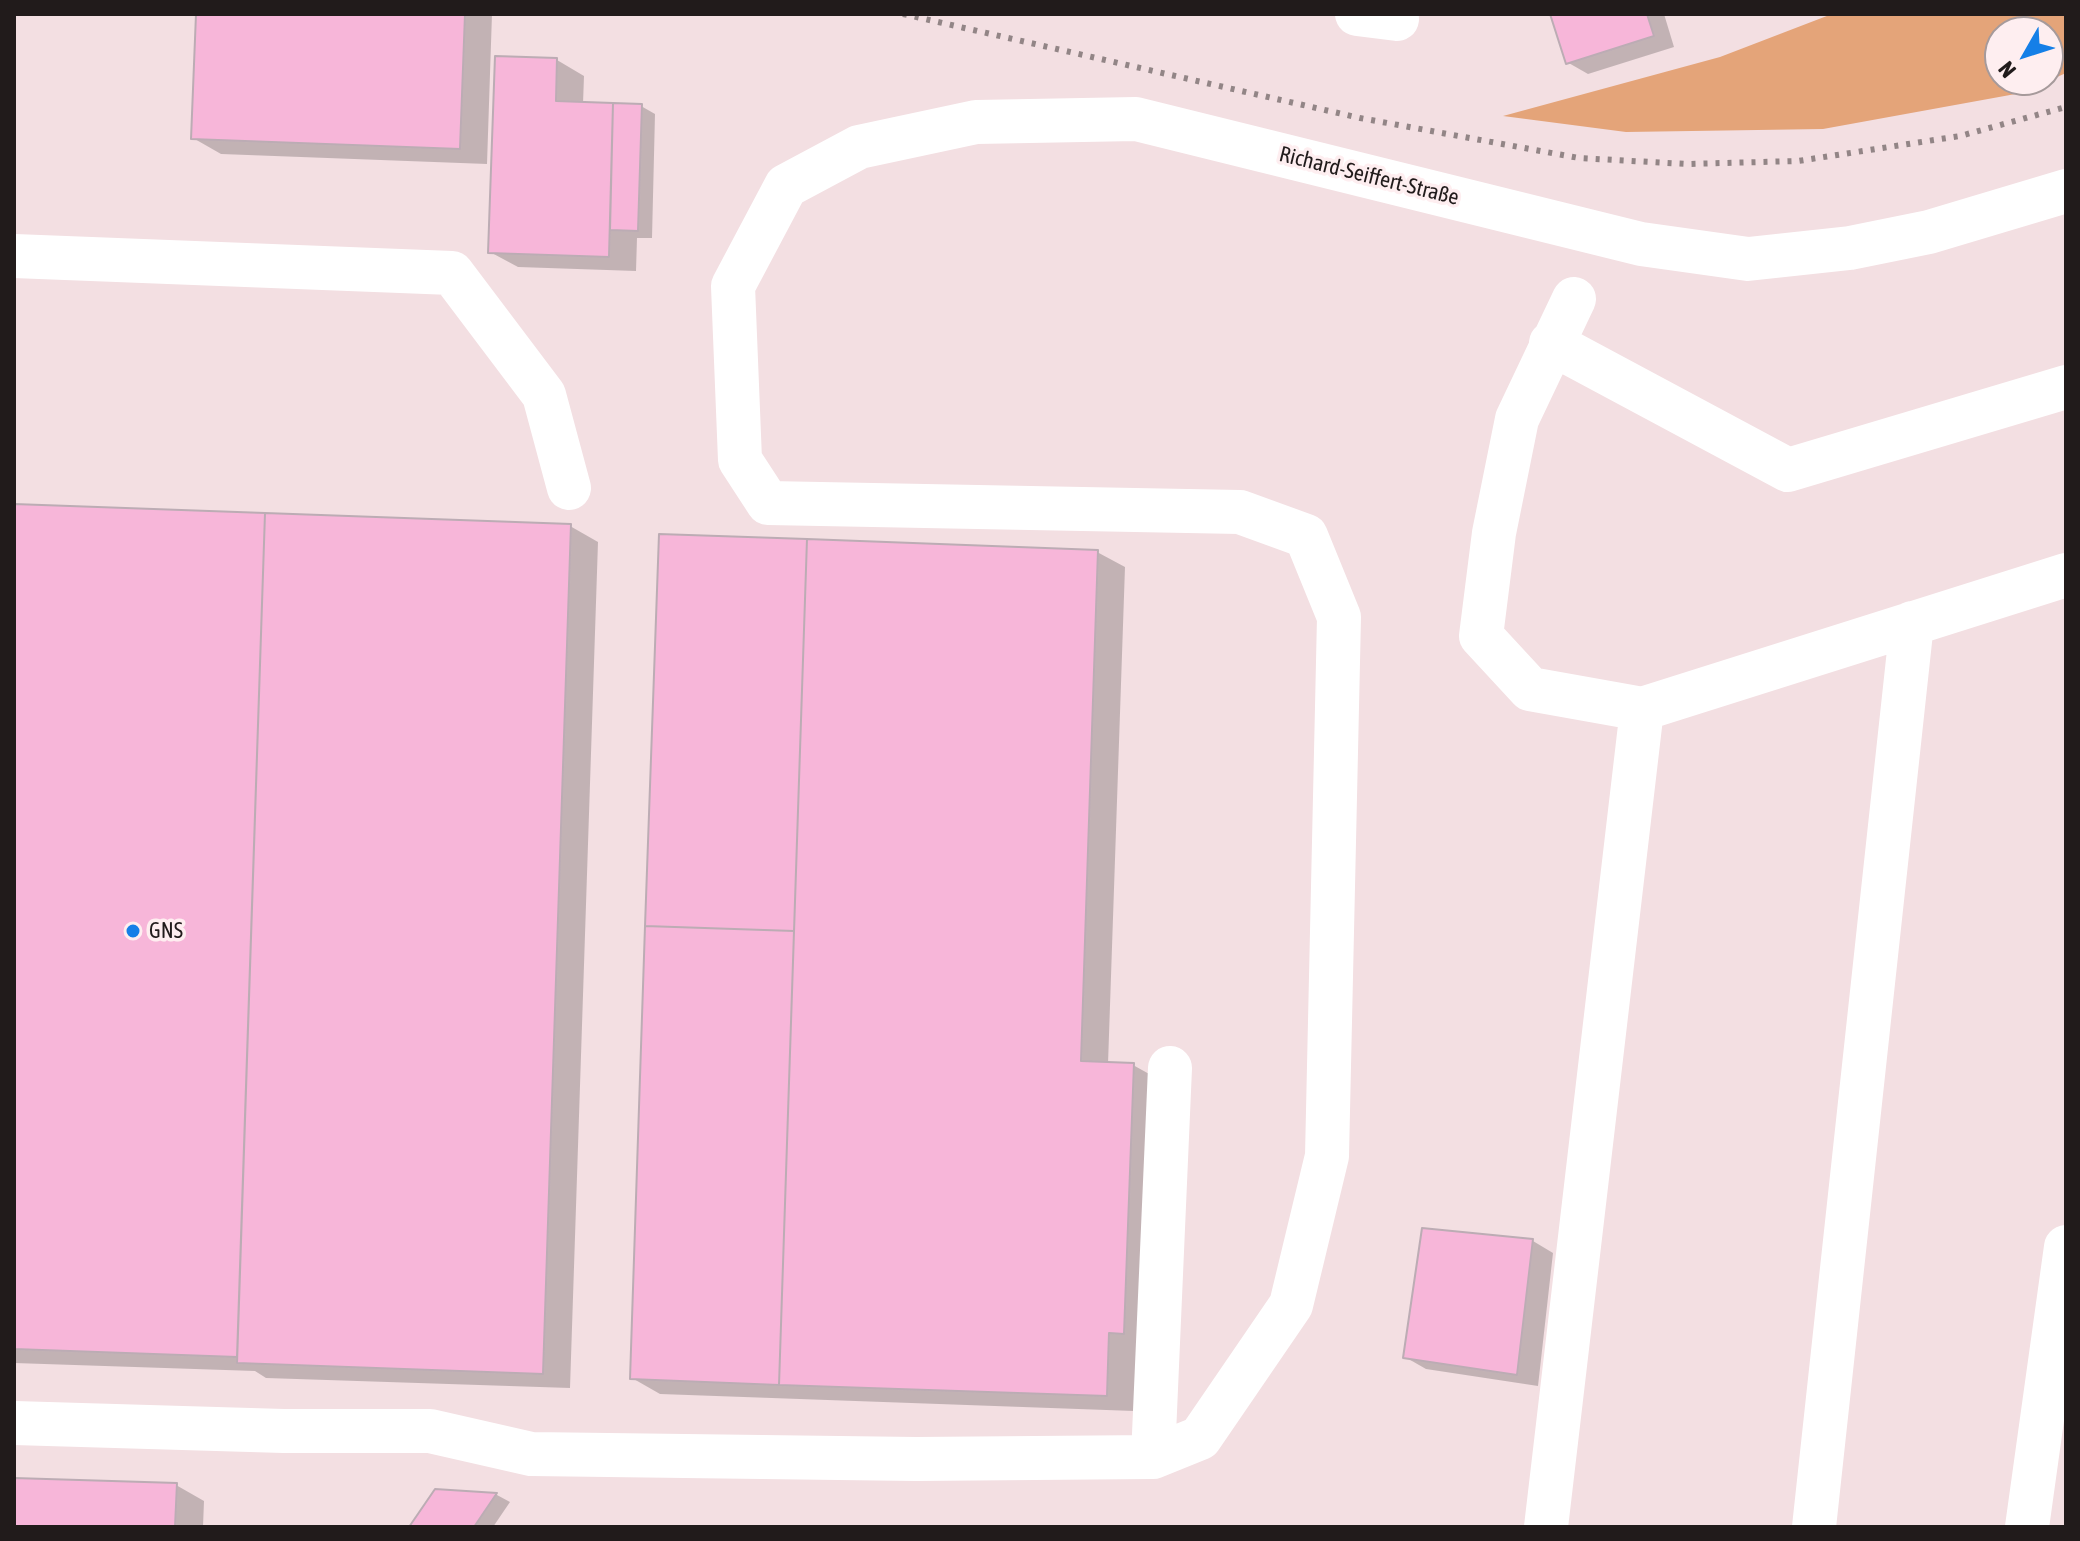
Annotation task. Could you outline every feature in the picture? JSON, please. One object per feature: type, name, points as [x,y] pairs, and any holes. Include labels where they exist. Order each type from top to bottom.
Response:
[{"type":"street","name":"Richard-Seiffert-Straße","points":[[1153,1457],[1200,1438],[1291,1305],[1327,1156],[1339,617],[1306,536],[1240,512],[768,503],[740,460],[733,286],[786,186],[859,147],[976,122],[1136,119],[1641,244],[1748,259],[1850,248],[1929,232],[2066,191]]},
{"type":"street","points":[[14,256],[452,273],[544,395],[569,488]]},
{"type":"street","points":[[1574,299],[1517,419],[1494,533],[1481,636],[1530,689],[1642,709],[2066,575]]},
{"type":"street","points":[[1551,343],[1788,470],[2066,387]]},
{"type":"street","points":[[1814,1527],[1912,623]]},
{"type":"street","points":[[1546,1527],[1642,709]]},
{"type":"street","points":[[14,1423],[284,1431],[430,1431],[531,1454],[916,1459],[1153,1457],[1170,1068]]},
{"type":"street","points":[[2027,1527],[2066,1247]]},
{"type":"shaded area","points":[[1832,14],[2066,14],[2066,73],[2064,16],[1984,16],[1984,96],[2004,96],[1823,129],[1626,132],[1503,116],[1720,57]]},
{"type":"building","points":[[196,14],[465,14],[460,149],[191,139]]},
{"type":"building","points":[[1550,14],[1647,14],[1654,36],[1566,64]]},
{"type":"building","points":[[495,56],[557,58],[556,101],[613,103],[609,257],[488,253]]},
{"type":"building","points":[[613,103],[642,104],[638,231],[610,230]]},
{"type":"building","name":"GNS","points":[[14,504],[265,513],[237,1357],[14,1349]]},
{"type":"building","points":[[265,513],[571,524],[543,1374],[237,1363]]},
{"type":"building","points":[[659,534],[807,539],[794,931],[645,926]]},
{"type":"building","points":[[807,539],[1098,550],[1081,1061],[1134,1063],[1124,1334],[1109,1333],[1107,1396],[779,1385]]},
{"type":"building","points":[[645,926],[794,931],[779,1385],[630,1379]]},
{"type":"building","points":[[1422,1228],[1533,1239],[1517,1375],[1403,1358]]},
{"type":"building","points":[[14,1478],[177,1483],[175,1527],[14,1527]]},
{"type":"building","points":[[435,1489],[497,1493],[474,1527],[409,1527]]},
{"type":"railway","points":[[903,14],[1360,118],[1579,158],[1687,164],[1798,161],[1960,136],[2066,107]]},
{"type":"place","name":"GNS","points":[[133,931]]}]
